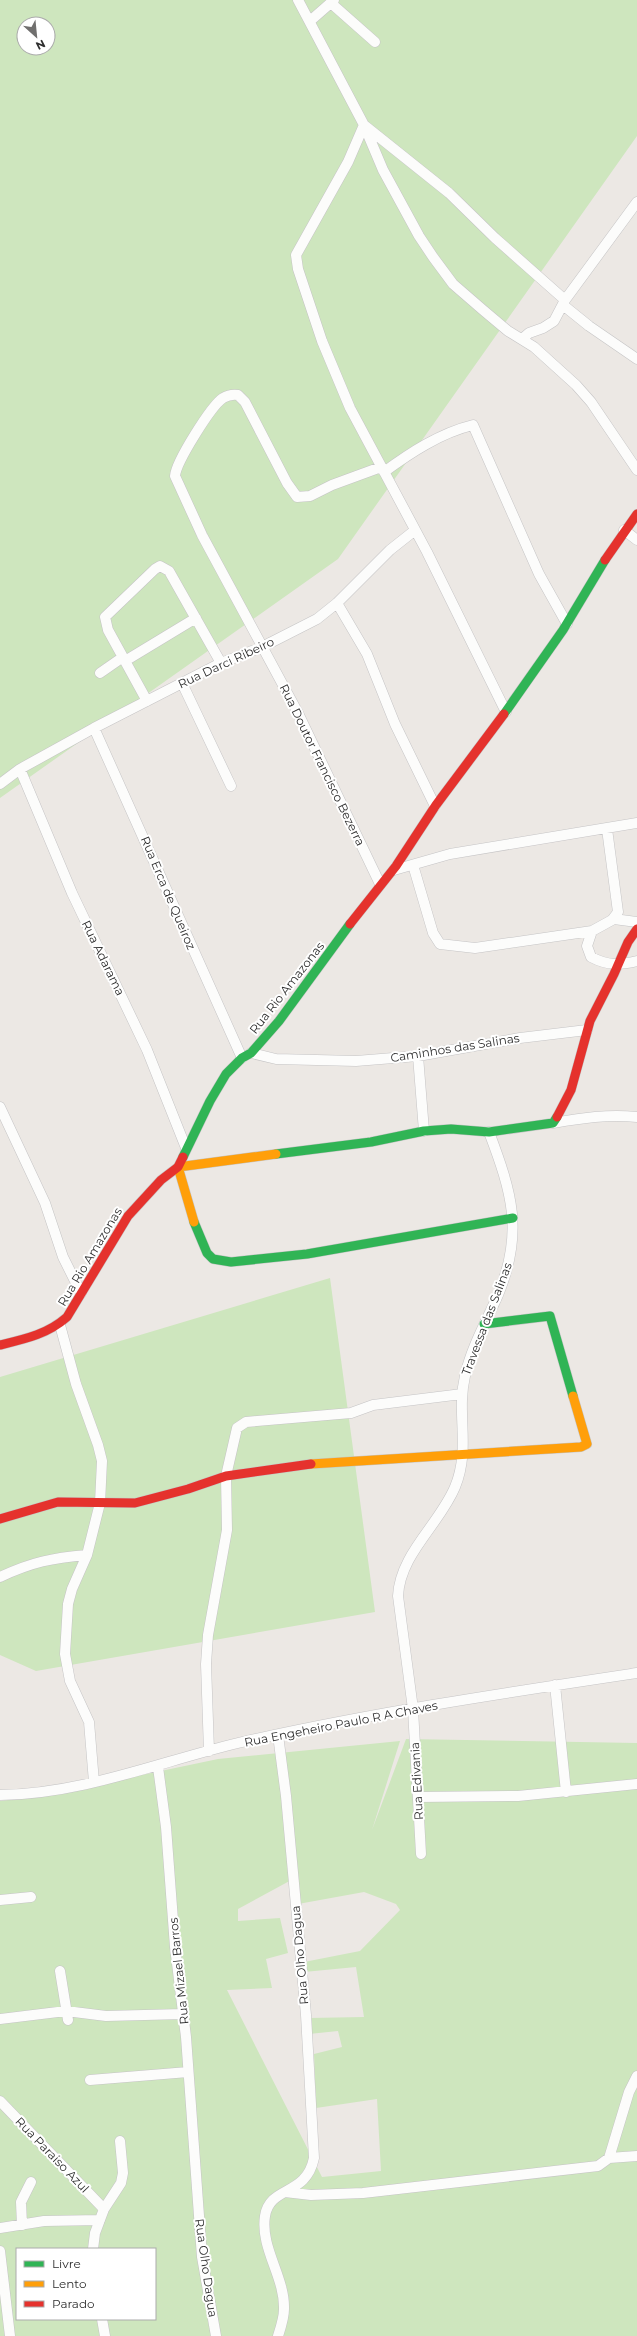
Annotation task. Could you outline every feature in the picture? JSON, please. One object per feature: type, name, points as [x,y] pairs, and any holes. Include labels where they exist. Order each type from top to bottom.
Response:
[{"type":"street","points":[[298,0],[364,125],[383,170],[419,236],[433,257],[453,284],[497,323],[548,358],[576,385],[591,402],[637,470]]},
{"type":"street","points":[[310,21],[333,2],[375,42]]},
{"type":"street","points":[[364,125],[449,193],[589,326],[637,360]]},
{"type":"street","points":[[364,125],[348,162],[300,248],[296,260],[322,341],[350,408],[506,712]]},
{"type":"street","points":[[522,340],[529,333],[543,328],[554,321],[564,302],[637,202]]},
{"type":"street","name":"Rua Doutor Francisco Bezerra","points":[[380,884],[297,711],[202,535],[175,476],[176,468],[187,449],[218,402],[230,394],[238,395],[246,402],[287,483],[297,497],[310,496],[332,485],[382,470]]},
{"type":"street","points":[[382,470],[411,452],[449,433],[472,425],[539,574],[566,624]]},
{"type":"street","name":"Rua Rio Amazonas","points":[[0,1345],[42,1335],[60,1325],[76,1306],[81,1293],[128,1216],[150,1191],[178,1166],[217,1087],[279,1022],[380,884],[394,870],[435,806],[506,712],[566,624],[624,530],[637,514]]},
{"type":"street","points":[[624,530],[637,540]]},
{"type":"street","name":"Rua Darci Ribeiro","points":[[0,784],[20,769],[94,728],[221,663],[262,647],[311,622],[337,604],[390,550],[414,531]]},
{"type":"street","points":[[148,701],[108,630],[105,617],[160,566],[169,571],[221,663]]},
{"type":"street","points":[[337,604],[367,654],[395,724],[435,806]]},
{"type":"street","points":[[100,673],[196,618]]},
{"type":"street","points":[[182,683],[231,786]]},
{"type":"street","name":"Rua Erca de Queiroz","points":[[94,728],[246,1056]]},
{"type":"street","name":"Rua Adarama","points":[[20,769],[72,893],[147,1050],[186,1148]]},
{"type":"street","points":[[394,870],[450,854],[637,823]]},
{"type":"street","points":[[413,865],[433,933],[440,944],[476,948],[592,931],[614,919],[618,912],[608,829]]},
{"type":"street","points":[[614,919],[637,922]]},
{"type":"street","points":[[553,1123],[563,1112],[573,1090],[587,1030],[618,966],[627,941],[637,929]]},
{"type":"street","points":[[592,931],[587,946],[592,957],[605,963],[618,966],[637,961]]},
{"type":"street","name":"Caminhos das Salinas","points":[[246,1056],[321,1061],[418,1056],[520,1038],[587,1030]]},
{"type":"street","points":[[418,1056],[424,1132]]},
{"type":"street","points":[[0,1107],[45,1203],[63,1257],[72,1279],[81,1293]]},
{"type":"street","points":[[513,1218],[272,1259],[229,1262],[214,1260],[205,1250],[197,1230],[178,1166],[371,1142],[424,1132],[451,1129],[489,1132],[592,1116],[616,1115],[637,1117]]},
{"type":"street","name":"Travessa das Salinas","points":[[414,1709],[398,1596],[399,1582],[407,1563],[446,1506],[455,1486],[464,1454],[462,1394],[471,1355],[509,1263],[513,1238],[512,1199],[489,1132]]},
{"type":"street","points":[[0,1519],[58,1502],[135,1503],[188,1489],[226,1476],[299,1465],[581,1447],[587,1444],[550,1316],[484,1324]]},
{"type":"street","points":[[60,1325],[76,1384],[98,1445],[102,1462],[100,1503],[88,1555],[72,1590],[68,1604],[65,1654],[70,1681],[89,1722],[94,1782]]},
{"type":"street","points":[[209,1751],[206,1664],[211,1611],[227,1530],[226,1476],[237,1428],[246,1422],[351,1413],[373,1405],[462,1394]]},
{"type":"street","points":[[0,1577],[40,1561],[88,1555]]},
{"type":"street","name":"Rua Engeheiro Paulo R A Chaves","points":[[0,1795],[42,1792],[94,1782],[158,1767],[209,1751],[321,1725],[555,1685],[637,1673]]},
{"type":"street","points":[[555,1685],[566,1792]]},
{"type":"street","name":"Rua Edivania","points":[[414,1709],[421,1854]]},
{"type":"street","name":"Rua Olho Dagua","points":[[278,1735],[287,1803],[306,2014],[314,2158],[309,2175],[305,2180],[285,2192]]},
{"type":"street","name":"Rua Mizael Barros","points":[[158,1767],[166,1827],[175,1947],[183,2014],[197,2177]]},
{"type":"street","points":[[419,1797],[484,1797],[566,1792],[637,1784]]},
{"type":"street","points":[[0,1900],[31,1897]]},
{"type":"street","points":[[60,1971],[67,2015]]},
{"type":"street","points":[[0,2018],[67,2015],[106,2016],[183,2014]]},
{"type":"street","points":[[90,2080],[188,2072]]},
{"type":"street","points":[[609,2158],[628,2092],[637,2076]]},
{"type":"street","name":"Rua Paraiso Azul","points":[[0,2101],[4,2111],[104,2209]]},
{"type":"street","points":[[93,2248],[95,2233],[104,2209],[121,2183],[123,2174],[120,2141]]},
{"type":"street","points":[[278,2336],[284,2315],[283,2298],[267,2243],[265,2216],[267,2207],[275,2197],[285,2192],[311,2195],[363,2193],[585,2169],[598,2166],[609,2158],[637,2156]]},
{"type":"street","name":"Rua Olho Dagua","points":[[197,2177],[202,2258],[216,2336]]},
{"type":"street","points":[[22,2225],[22,2202],[31,2182]]},
{"type":"street","points":[[0,2228],[44,2221],[100,2220]]},
{"type":"street","points":[[0,2250],[4,2323],[10,2336]]},
{"type":"street","points":[[102,2320],[105,2336]]},
{"type":"green space","points":[[0,0],[637,0],[637,136],[338,559],[0,798]]},
{"type":"green space","points":[[330,1278],[375,1612],[36,1671],[0,1655],[0,1377]]},
{"type":"green space","points":[[406,1739],[637,1743],[637,2336],[0,2336],[0,1801],[42,1796],[218,1759],[400,1741],[372,1830]],"holes":[[[295,1878],[298,1904],[364,1892],[396,1904],[400,1910],[360,1951],[304,1962],[304,1972],[356,1967],[364,2017],[309,2018],[309,2034],[338,2031],[342,2047],[314,2054],[316,2108],[377,2099],[381,2171],[322,2177],[227,1990],[272,1988],[266,1959],[288,1953],[280,1918],[238,1921],[238,1909]]]},
{"type":"traffic: fast","points":[[504,714],[563,630],[605,560]]},
{"type":"traffic: fast","points":[[183,1157],[210,1101],[226,1074],[242,1058],[251,1053],[279,1021],[350,924]]},
{"type":"traffic: fast","points":[[276,1154],[371,1142],[424,1131],[451,1129],[489,1132],[553,1123],[557,1117]]},
{"type":"traffic: fast","points":[[194,1222],[207,1253],[213,1259],[231,1262],[307,1254],[513,1218]]},
{"type":"traffic: fast","points":[[484,1324],[550,1316],[573,1396]]},
{"type":"traffic: slow","points":[[194,1222],[178,1167],[276,1154]]},
{"type":"traffic: slow","points":[[311,1464],[581,1447],[587,1444],[573,1396]]},
{"type":"traffic: jam","points":[[605,560],[637,514]]},
{"type":"traffic: jam","points":[[350,924],[396,866],[436,805],[504,714]]},
{"type":"traffic: jam","points":[[557,1117],[571,1090],[590,1021],[614,974],[628,942],[637,929]]},
{"type":"traffic: jam","points":[[0,1345],[44,1332],[60,1323],[67,1317],[128,1216],[161,1180],[178,1167],[183,1157]]},
{"type":"traffic: jam","points":[[0,1519],[58,1502],[135,1503],[188,1489],[226,1476],[311,1464]]}]
